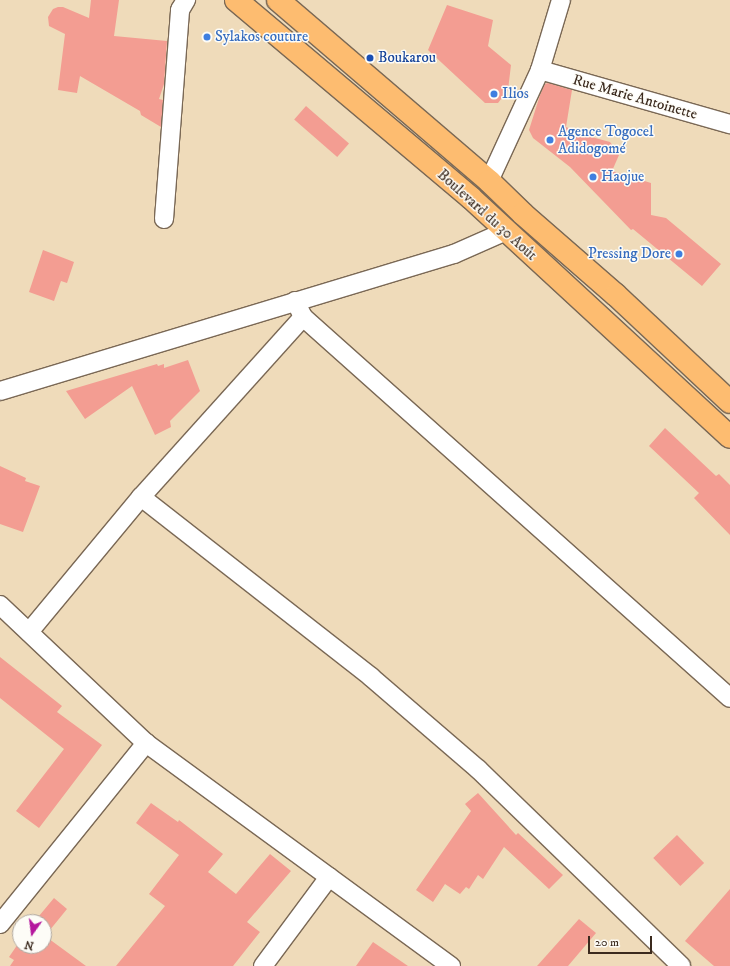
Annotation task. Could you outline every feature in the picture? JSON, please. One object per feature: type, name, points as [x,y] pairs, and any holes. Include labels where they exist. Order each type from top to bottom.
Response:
[{"type":"highway","name":"Boulevard du 30 Août","points":[[236,0],[471,198],[730,437]]},
{"type":"highway","name":"Boulevard du 30 Août","points":[[278,0],[361,69],[489,181],[523,214],[616,295],[730,402]]},
{"type":"highway","points":[[471,198],[489,181]]},
{"type":"highway","points":[[506,231],[523,214]]},
{"type":"street","points":[[164,219],[180,10],[186,0]]},
{"type":"street","points":[[489,181],[540,70],[561,0]]},
{"type":"street","name":"Rue Marie Antoinette","points":[[540,70],[730,124]]},
{"type":"street","points":[[0,391],[454,254],[506,231]]},
{"type":"street","points":[[295,301],[303,317],[730,698]]},
{"type":"street","points":[[29,632],[141,497],[303,317]]},
{"type":"street","points":[[141,497],[371,676],[494,785],[681,966]]},
{"type":"street","points":[[0,605],[146,743],[451,966]]},
{"type":"street","points":[[0,924],[146,743]]},
{"type":"street","points":[[263,966],[329,877]]},
{"type":"building","points":[[91,0],[119,0],[114,36],[167,41],[164,84],[159,99],[163,100],[161,127],[141,115],[140,111],[80,76],[77,93],[58,90],[65,34],[49,26],[48,17],[53,9],[63,7],[89,18]]},
{"type":"building","points":[[447,5],[493,20],[488,46],[511,65],[508,90],[498,103],[485,103],[428,50]]},
{"type":"building","points":[[548,83],[572,90],[566,127],[584,135],[610,142],[619,155],[612,171],[651,183],[651,215],[666,218],[721,264],[702,286],[633,229],[631,230],[570,167],[533,138],[529,130],[540,95],[545,84]]},
{"type":"building","points":[[306,106],[349,143],[337,157],[294,120]]},
{"type":"building","points":[[43,250],[74,262],[67,283],[61,281],[54,301],[29,292]]},
{"type":"building","points":[[188,360],[200,391],[170,421],[171,427],[155,435],[132,386],[85,419],[66,391],[157,364],[158,366],[164,364],[164,368]]},
{"type":"building","points":[[665,428],[716,476],[719,474],[730,485],[730,535],[694,498],[699,493],[649,446]]},
{"type":"building","points":[[0,466],[26,478],[25,481],[40,486],[23,532],[0,524]]},
{"type":"building","points":[[0,657],[62,706],[57,712],[102,745],[39,828],[16,811],[64,749],[0,698]]},
{"type":"building","points":[[478,793],[516,835],[518,833],[563,875],[549,889],[504,847],[483,879],[478,875],[469,889],[466,887],[460,894],[445,884],[433,902],[416,890],[471,811],[465,804]]},
{"type":"building","points":[[151,803],[178,822],[179,820],[223,854],[208,872],[236,894],[270,854],[291,871],[247,922],[260,932],[233,966],[116,966],[165,906],[149,894],[179,855],[136,823]]},
{"type":"building","points":[[677,835],[704,863],[680,886],[653,858]]},
{"type":"building","points":[[730,889],[730,966],[714,966],[685,941]]},
{"type":"building","points":[[54,898],[67,909],[52,927],[52,914],[41,914]]},
{"type":"building","points":[[579,919],[596,933],[568,966],[537,966]]},
{"type":"building","points":[[52,941],[86,966],[10,966],[14,960],[9,957],[12,953],[12,954],[52,954]]},
{"type":"building","points":[[373,942],[408,966],[356,966]]},
{"type":"place","name":"Sylakos couture","points":[[207,37]]},
{"type":"place","name":"Boukarou","points":[[370,58]]},
{"type":"place","name":"Ilios","points":[[494,94]]},
{"type":"place","name":"Agence Togocel Adidogomé","points":[[550,140]]},
{"type":"place","name":"Haojue","points":[[593,177]]},
{"type":"place","name":"Pressing Dore","points":[[679,254]]}]
